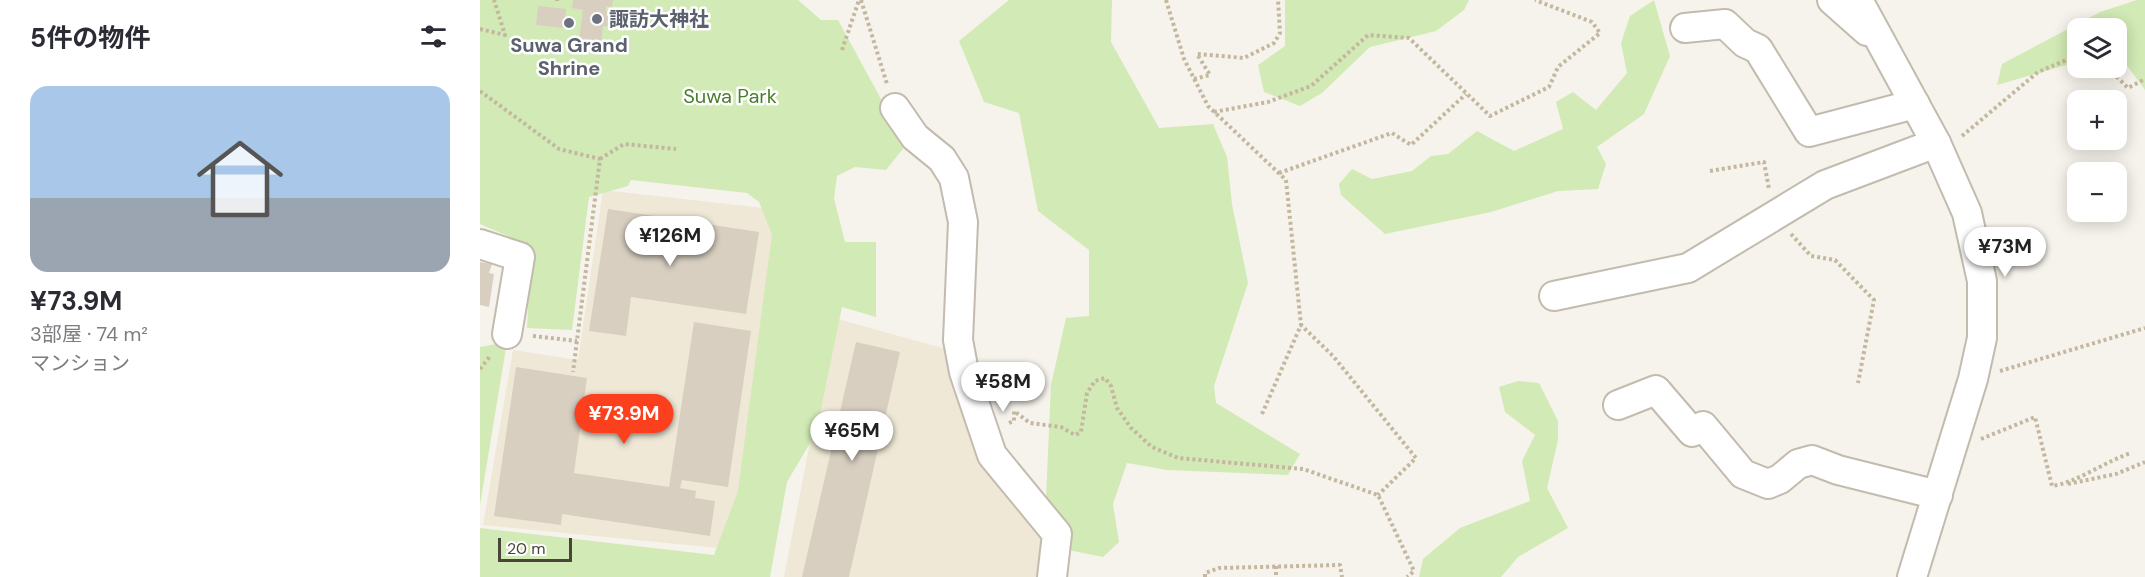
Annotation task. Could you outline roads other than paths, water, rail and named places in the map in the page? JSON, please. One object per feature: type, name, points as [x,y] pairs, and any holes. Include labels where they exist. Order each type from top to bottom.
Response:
[{"type":"street","points":[[1832,0],[1882,45]]},
{"type":"street","points":[[1858,0],[1939,148],[1967,213],[1982,281],[1982,338],[1973,379],[1912,577]]},
{"type":"street","points":[[1685,28],[1725,24],[1745,43],[1758,49],[1809,132],[1915,104]]},
{"type":"street","points":[[895,108],[915,137],[942,159],[954,178],[963,222],[958,340],[964,372],[992,455],[1057,534],[1052,577]]},
{"type":"street","points":[[1554,296],[1689,268],[1825,185],[1939,148]]},
{"type":"street","points":[[480,244],[520,257],[507,334]]},
{"type":"street","points":[[1618,405],[1656,390],[1692,432],[1703,426],[1743,474],[1768,484],[1780,479],[1798,464],[1812,460],[1838,470],[1938,495]]},
{"type":"place","name":"諏訪大神社","points":[[597,19]]},
{"type":"place","name":"Suwa Grand Shrine","points":[[569,23]]},
{"type":"park label","name":"Suwa Park","points":[[730,96]]}]
